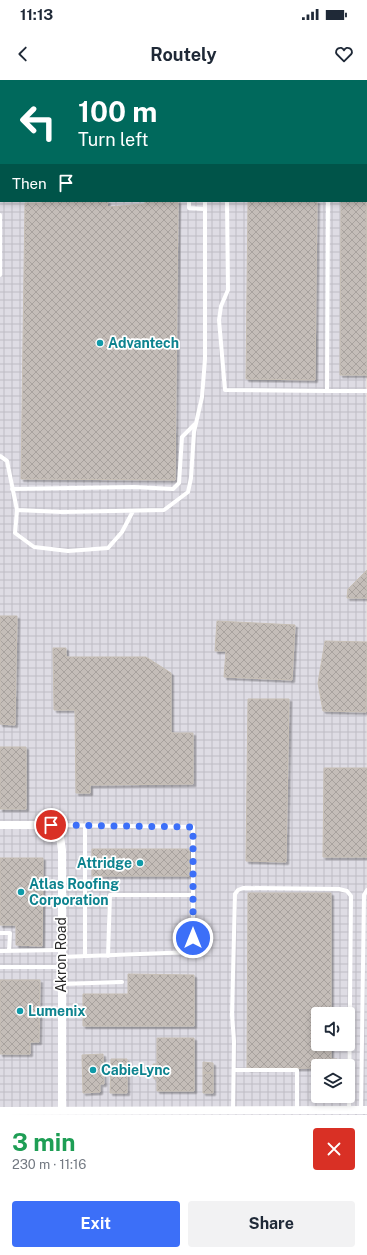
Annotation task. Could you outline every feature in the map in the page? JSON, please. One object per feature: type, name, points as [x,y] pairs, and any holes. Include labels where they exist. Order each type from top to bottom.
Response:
[{"type":"street","points":[[0,825],[51,825]]},
{"type":"street","name":"Akron Road","points":[[51,825],[60,835],[62,850],[62,1113]]},
{"type":"street","points":[[0,1111],[62,1113],[233,1110],[349,1112],[364,1110]]},
{"type":"lane","points":[[189,202],[189,208],[205,209]]},
{"type":"lane","points":[[17,510],[62,512],[164,510],[188,492],[191,478],[194,432],[202,397],[205,359],[205,202]]},
{"type":"lane","points":[[227,202],[228,290],[220,306],[219,320],[225,390],[367,391]]},
{"type":"lane","points":[[326,391],[328,202]]},
{"type":"lane","points":[[0,215],[0,275]]},
{"type":"lane","points":[[12,489],[134,487],[173,489],[179,483],[182,437],[196,423]]},
{"type":"lane","points":[[0,456],[7,461],[17,510],[15,533],[34,547],[68,551],[108,548],[122,532],[133,511]]},
{"type":"lane","points":[[0,950],[85,956],[193,952],[193,827],[51,825]]},
{"type":"lane","points":[[85,826],[85,956]]},
{"type":"lane","points":[[233,1110],[234,1041],[232,1015],[235,894],[238,890],[243,888],[338,889],[347,891],[351,896],[349,1112]]},
{"type":"lane","points":[[364,1110],[362,1088],[364,894],[367,890]]},
{"type":"lane","points":[[108,956],[110,894],[193,895]]},
{"type":"lane","points":[[0,933],[10,933],[10,951]]},
{"type":"lane","points":[[0,967],[61,967]]},
{"type":"lane","points":[[61,984],[122,982]]},
{"type":"lane","points":[[234,1070],[297,1070],[297,1110]]},
{"type":"lane","points":[[362,1088],[367,1088]]},
{"type":"shaded area","points":[[0,202],[366,202],[367,1115],[0,1115]]},
{"type":"building","name":"Advantech","points":[[108,202],[107,207],[145,204],[145,202],[178,202],[175,480],[21,479],[25,203]]},
{"type":"building","points":[[248,202],[317,202],[315,380],[246,379]]},
{"type":"building","points":[[341,202],[366,202],[367,375],[340,375]]},
{"type":"building","points":[[367,570],[367,598],[347,598],[348,589]]},
{"type":"building","points":[[0,616],[17,616],[15,725],[0,724]]},
{"type":"building","points":[[217,621],[295,625],[292,680],[224,677],[226,651],[215,651]]},
{"type":"building","points":[[325,641],[367,642],[366,712],[323,711],[318,683]]},
{"type":"building","points":[[53,648],[66,648],[66,657],[146,657],[171,673],[171,733],[193,733],[193,784],[90,785],[90,793],[76,793],[75,710],[54,710]]},
{"type":"building","points":[[248,699],[289,699],[286,862],[246,861]]},
{"type":"building","points":[[0,747],[26,747],[26,809],[0,809]]},
{"type":"building","points":[[324,768],[367,768],[367,857],[323,857]]},
{"type":"building","name":"Attridge","points":[[92,849],[189,849],[189,876],[92,876]]},
{"type":"building","name":"Atlas Roofing Corporation","points":[[0,858],[43,858],[42,946],[16,945],[16,925],[0,925]]},
{"type":"building","points":[[248,893],[331,893],[331,1007],[311,1007],[311,1051],[331,1051],[331,1059],[311,1059],[311,1068],[247,1069]]},
{"type":"building","points":[[128,974],[194,975],[194,1026],[83,1026],[83,994],[128,994]]},
{"type":"building","name":"Lumenix","points":[[0,980],[40,980],[39,1042],[30,1042],[30,1054],[0,1054]]},
{"type":"building","points":[[157,1038],[194,1038],[194,1091],[157,1091],[157,1079],[154,1079],[153,1064],[157,1064]]},
{"type":"building","name":"CabieLync","points":[[103,1054],[104,1084],[100,1084],[100,1092],[83,1093],[82,1055]]},
{"type":"building","points":[[111,1059],[127,1059],[127,1093],[110,1093]]},
{"type":"building","points":[[203,1062],[213,1063],[213,1073],[203,1073]]},
{"type":"building","points":[[203,1073],[213,1073],[213,1093],[203,1093]]},
{"type":"place","name":"Advantech","points":[[100,343]]},
{"type":"place","name":"Attridge","points":[[140,863]]},
{"type":"place","name":"Atlas Roofing Corporation","points":[[21,892]]},
{"type":"place","name":"Lumenix","points":[[20,1011]]},
{"type":"place","name":"CabieLync","points":[[93,1070]]},
{"type":"route","points":[[51,825],[193,827],[193,938]]}]
